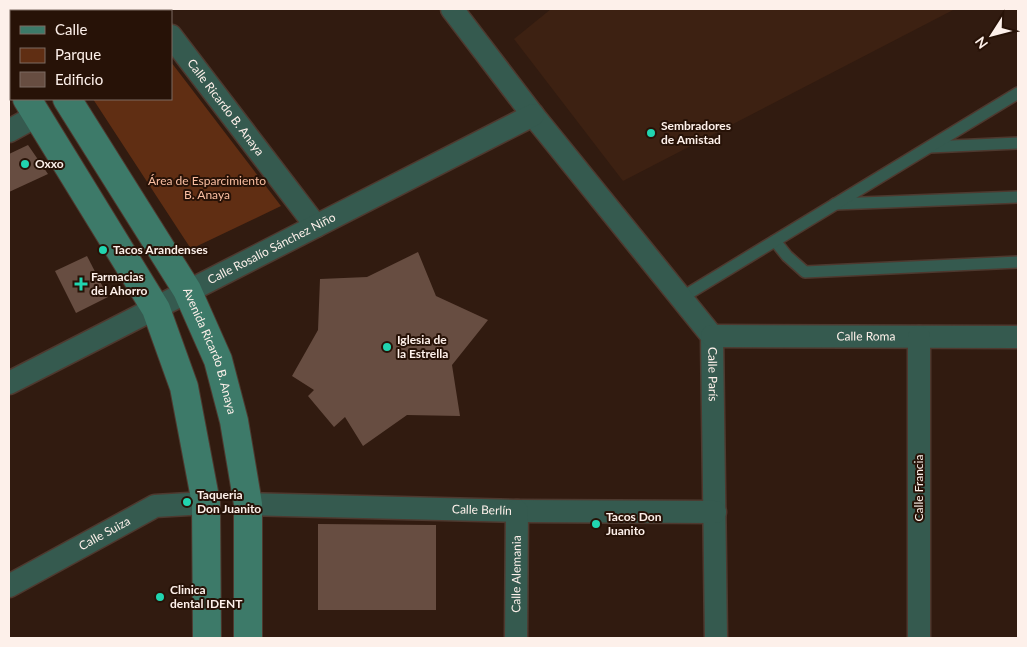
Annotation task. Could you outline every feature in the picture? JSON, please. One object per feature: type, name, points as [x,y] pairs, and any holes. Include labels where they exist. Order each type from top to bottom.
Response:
[{"type":"main road","name":"Avenida Ricardo B. Anaya","points":[[67,100],[187,290],[218,360],[234,421],[248,504],[248,638]]},
{"type":"main road","points":[[32,107],[156,309],[184,387],[206,503],[207,638]]},
{"type":"street","name":"Calle París","points":[[452,9],[533,115],[712,336],[716,638]]},
{"type":"street","name":"Calle Ricardo B. Anaya","points":[[172,37],[316,226]]},
{"type":"street","points":[[9,131],[32,107]]},
{"type":"street","name":"Calle Rosalío Sánchez Niño","points":[[9,382],[156,309],[187,290],[533,115]]},
{"type":"street","name":"Calle Roma","points":[[712,336],[1018,337]]},
{"type":"street","name":"Calle Francia","points":[[919,337],[919,638]]},
{"type":"street","name":"Calle Suiza","points":[[9,586],[155,506],[206,503]]},
{"type":"street","name":"Calle Berlín","points":[[248,504],[517,512],[715,512]]},
{"type":"street","name":"Calle Alemania","points":[[516,638],[517,512]]},
{"type":"lane","points":[[681,298],[1018,93]]},
{"type":"lane","points":[[929,147],[1018,143]]},
{"type":"lane","points":[[835,204],[1018,197]]},
{"type":"lane","points":[[775,240],[786,256],[805,272],[1018,262]]},
{"type":"shaded area","name":"Sembradores de Amistad","points":[[551,9],[955,9],[623,181],[514,39]]},
{"type":"green space","points":[[35,9],[132,10],[36,10]]},
{"type":"green space","name":"Área de Esparcimiento B. Anaya","points":[[172,63],[281,206],[191,249],[94,100],[172,100]]},
{"type":"building","name":"Oxxo","points":[[28,145],[48,174],[9,192],[9,154]]},
{"type":"building","name":"Iglesia de la Estrella","points":[[418,252],[436,296],[488,320],[452,365],[460,416],[407,415],[363,446],[345,417],[334,427],[308,396],[314,390],[292,376],[318,330],[320,279],[367,277]]},
{"type":"building","name":"Farmacias del Ahorro","points":[[87,256],[108,297],[76,313],[55,271]]},
{"type":"building","points":[[318,524],[436,525],[436,610],[318,610]]},
{"type":"place","name":"Sembradores de Amistad","points":[[651,133]]},
{"type":"place","name":"Oxxo","points":[[25,164]]},
{"type":"place","name":"Tacos Arandenses","points":[[103,250]]},
{"type":"place","name":"Farmacias del Ahorro","points":[[81,284]]},
{"type":"place","name":"Iglesia de la Estrella","points":[[387,347]]},
{"type":"place","name":"Taqueria Don Juanito","points":[[187,502]]},
{"type":"place","name":"Tacos Don Juanito","points":[[596,524]]},
{"type":"place","name":"Clinica dental IDENT","points":[[160,597]]}]
